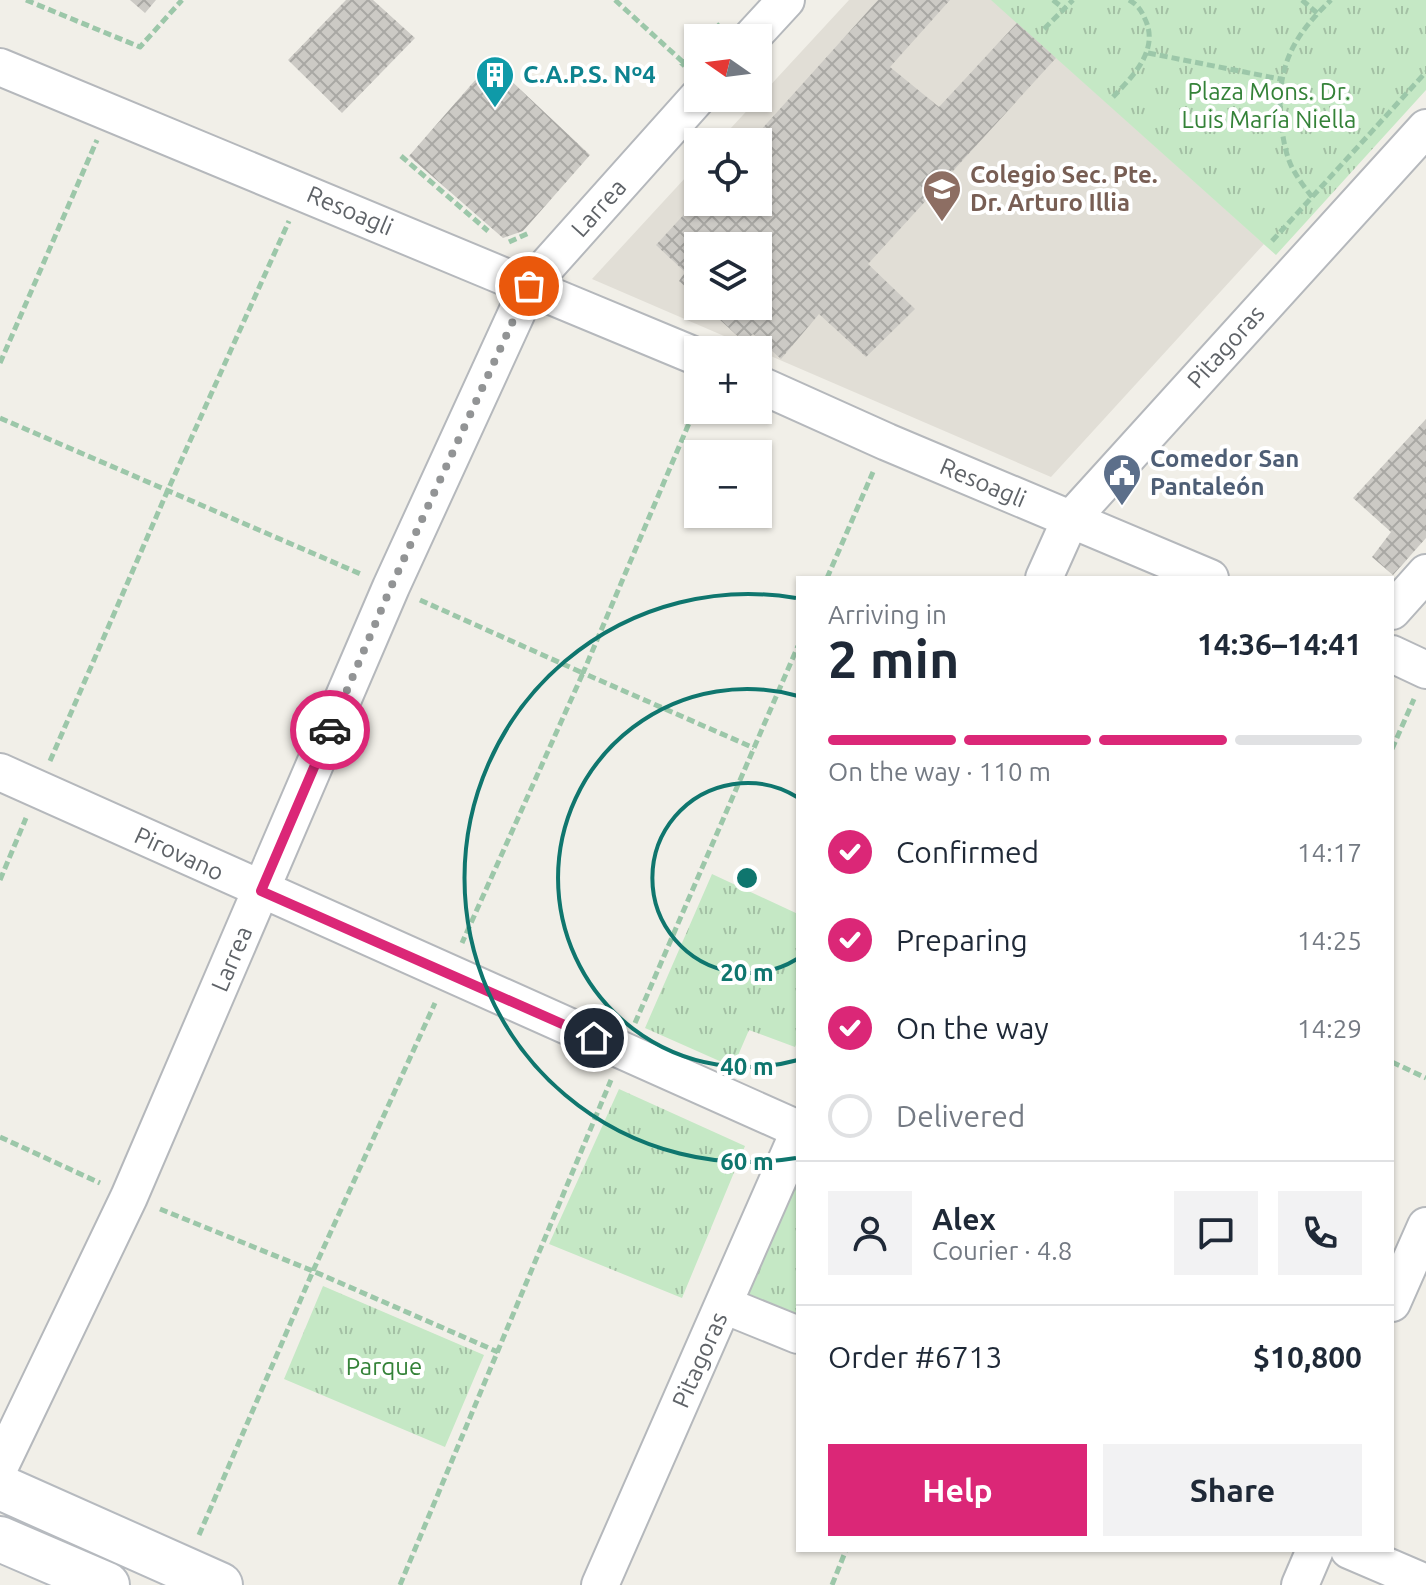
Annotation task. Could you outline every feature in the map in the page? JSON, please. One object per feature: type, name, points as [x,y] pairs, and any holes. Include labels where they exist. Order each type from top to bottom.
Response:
[{"type":"main road","points":[[0,1487],[202,1577]]},
{"type":"main road","points":[[0,1539],[107,1585]]},
{"type":"street","points":[[764,24],[786,0]]},
{"type":"street","name":"Resoagli","points":[[0,67],[684,351]]},
{"type":"street","name":"Larrea","points":[[0,1466],[129,1197],[391,587],[529,286],[684,88]]},
{"type":"street","name":"Pitagoras","points":[[1045,576],[1070,520],[1426,128]]},
{"type":"street","name":"Resoagli","points":[[772,390],[1205,576]]},
{"type":"street","points":[[1394,609],[1426,573]]},
{"type":"street","points":[[1394,655],[1426,670]]},
{"type":"street","name":"Pirovano","points":[[0,772],[796,1131]]},
{"type":"street","name":"Pitagoras","points":[[600,1585],[796,1137]]},
{"type":"street","points":[[1394,1298],[1426,1226]]},
{"type":"street","points":[[724,1305],[796,1334]]},
{"type":"street","points":[[1300,1585],[1314,1552]]},
{"type":"street","points":[[1354,1552],[1426,1583]]},
{"type":"path","points":[[26,0],[140,47],[182,0]]},
{"type":"path","points":[[615,0],[684,63]]},
{"type":"path","points":[[1053,0],[1063,8]]},
{"type":"path","points":[[1044,29],[1073,0]]},
{"type":"path","points":[[1113,97],[1133,76],[1148,53],[1148,25],[1140,2],[1129,0]]},
{"type":"path","points":[[1302,0],[1317,13]]},
{"type":"path","points":[[1312,197],[1292,170],[1283,137],[1280,79],[1290,51],[1303,29],[1331,0]]},
{"type":"path","points":[[1148,53],[1280,79]]},
{"type":"path","points":[[1272,241],[1426,72]]},
{"type":"path","points":[[0,363],[109,113]]},
{"type":"path","points":[[401,156],[492,234]]},
{"type":"path","points":[[0,880],[167,492],[303,191]]},
{"type":"path","points":[[503,244],[526,236],[537,224]]},
{"type":"path","points":[[0,418],[754,748]]},
{"type":"path","points":[[202,1577],[313,1271],[583,673],[689,424]]},
{"type":"path","points":[[828,576],[887,442]]},
{"type":"path","points":[[400,1585],[623,1051],[796,651]]},
{"type":"path","points":[[1394,744],[1426,670]]},
{"type":"path","points":[[1394,1063],[1426,1078]]},
{"type":"path","points":[[0,1137],[129,1197],[313,1271],[498,1352]]},
{"type":"path","points":[[832,1585],[845,1552]]},
{"type":"shaded area","name":"Colegio Sec. Pte. Dr. Arturo Illia","points":[[849,0],[992,0],[1264,244],[1051,477],[772,357],[772,336],[724,336],[687,320],[772,320],[772,232],[684,232],[684,319],[592,279],[684,179],[684,216],[772,216],[772,128],[731,128],[746,112],[772,112],[772,83]]},
{"type":"green space","name":"Plaza Mons. Dr. Luis María Niella","points":[[991,0],[1426,0],[1426,90],[1276,255]]},
{"type":"green space","points":[[712,874],[796,913],[795,1047],[749,1030],[733,1067],[645,1028]]},
{"type":"green space","points":[[619,1089],[745,1146],[682,1298],[549,1244]]},
{"type":"green space","points":[[796,1168],[796,1314],[739,1292]]},
{"type":"green space","name":"Parque","points":[[323,1286],[484,1355],[445,1447],[284,1379]]},
{"type":"building","points":[[130,0],[156,0],[145,13]]},
{"type":"building","points":[[346,0],[373,0],[415,38],[342,113],[288,60]]},
{"type":"building","name":"Colegio Sec. Pte. Dr. Arturo Illia","points":[[878,0],[950,0],[890,67],[939,107],[1017,23],[1056,58],[868,264],[915,309],[866,357],[819,314],[781,359],[772,351],[772,336],[738,336],[720,320],[772,320],[772,232],[684,232],[684,271],[656,245],[684,214],[772,216],[772,128],[763,128]]},
{"type":"building","name":"C.A.P.S. Nº4","points":[[491,62],[590,155],[523,231],[503,238],[409,156]]},
{"type":"building","points":[[1426,419],[1426,538],[1393,575],[1372,557],[1391,532],[1353,498]]},
{"type":"way so far","points":[[330,730],[391,587],[529,286]]},
{"type":"place","name":"C.A.P.S. Nº4","points":[[495,109]]},
{"type":"place","name":"Colegio Sec. Pte. Dr. Arturo Illia","points":[[942,223]]},
{"type":"place","name":"Comedor San Pantaleón","points":[[1122,507]]},
{"type":"route","points":[[330,730],[261,891],[594,1038]]}]
